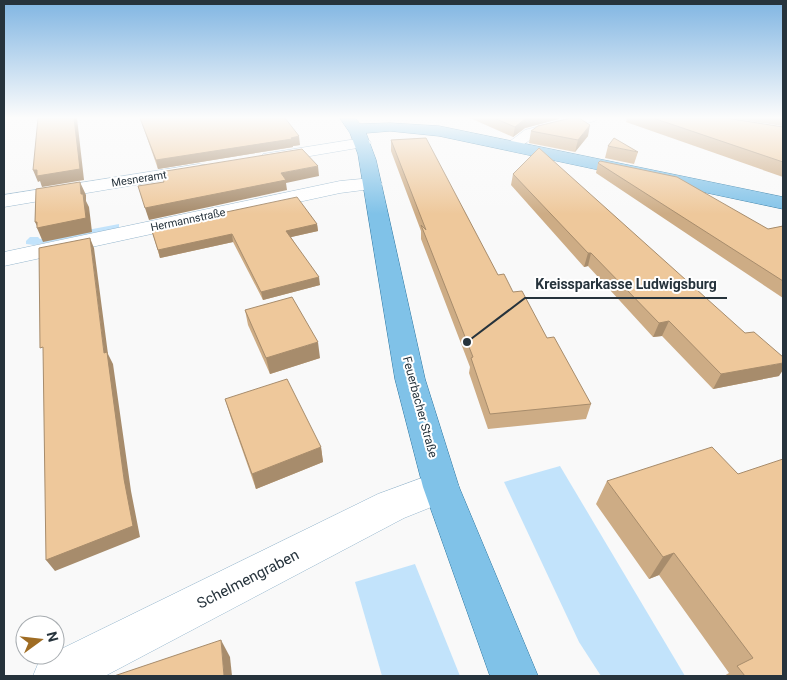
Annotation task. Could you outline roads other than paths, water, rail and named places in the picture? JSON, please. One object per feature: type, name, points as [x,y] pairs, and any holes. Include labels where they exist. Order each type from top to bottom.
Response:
[{"type":"main road","name":"Feuerbacher Straße","points":[[362,150],[373,184],[410,379],[441,487],[514,676]]},
{"type":"main road","points":[[535,150],[783,203]]},
{"type":"street","points":[[248,161],[287,150]]},
{"type":"street","name":"Mesneramt","points":[[4,201],[219,166]]},
{"type":"street","name":"Hermannstraße","points":[[4,259],[340,187],[373,184]]},
{"type":"street","name":"Schelmengraben","points":[[56,676],[391,506],[441,487]]},
{"type":"place","name":"Kreissparkasse Ludwigsburg","points":[[467,342]]}]
